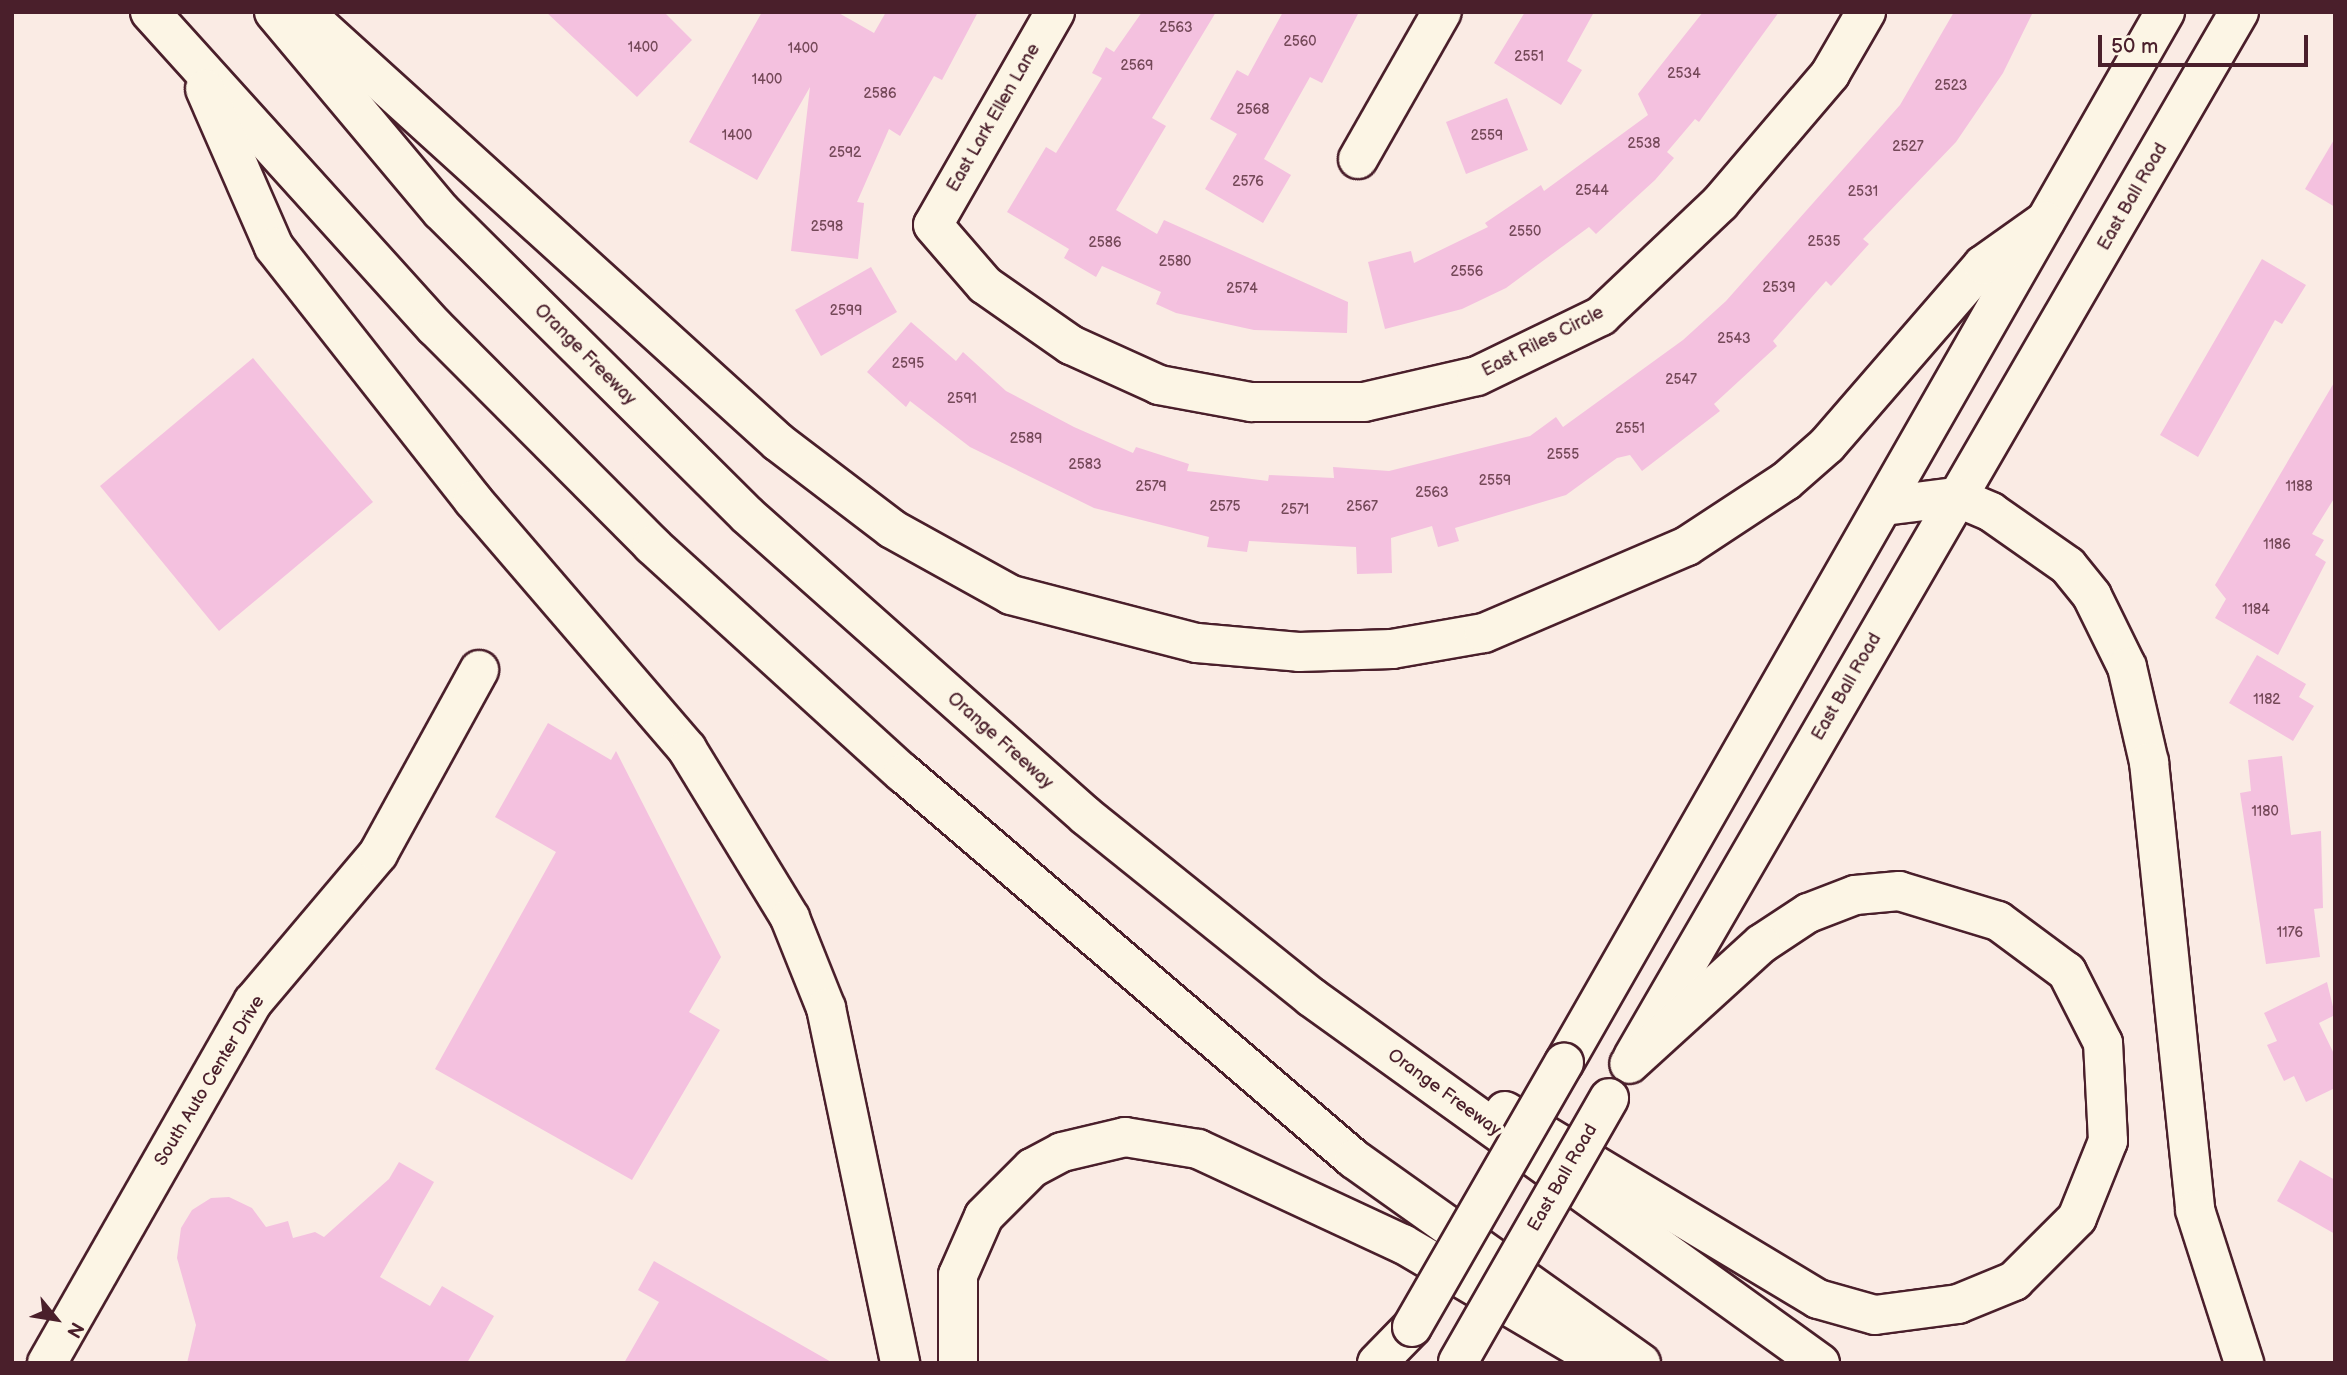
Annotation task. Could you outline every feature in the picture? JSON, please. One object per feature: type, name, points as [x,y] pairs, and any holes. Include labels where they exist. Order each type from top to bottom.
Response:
[{"type":"main road","points":[[150,12],[464,356],[652,545],[893,764],[1354,1159],[1641,1363]]},
{"type":"main road","name":"Orange Freeway","points":[[274,12],[441,211],[747,515],[1086,816],[1311,997],[1820,1363]]},
{"type":"main road","points":[[304,12],[778,442],[892,529],[1011,595],[1198,643],[1299,652],[1392,649],[1484,633],[1687,546],[1786,481],[1828,445],[1983,265],[2045,221]]},
{"type":"main road","name":"East Lark Ellen Lane","points":[[933,225],[1055,12]]},
{"type":"main road","points":[[1358,159],[1442,12]]},
{"type":"main road","name":"East Riles Circle","points":[[933,225],[985,285],[1071,345],[1159,385],[1251,402],[1364,402],[1477,376],[1601,316],[1720,203],[1830,74],[1866,12]]},
{"type":"main road","points":[[1391,1363],[2165,12]]},
{"type":"main road","name":"East Ball Road","points":[[1458,1362],[2239,12]]},
{"type":"main road","points":[[191,59],[274,247],[473,500],[687,749],[790,918],[826,1008],[900,1363]]},
{"type":"main road","points":[[1884,506],[1956,497],[1991,512],[2068,566],[2092,596],[2127,667],[2149,762],[2195,1210],[2207,1262],[2245,1363]]},
{"type":"main road","name":"South Auto Center Drive","points":[[47,1363],[253,1002],[378,854],[479,670]]},
{"type":"main road","points":[[1311,997],[1818,1299],[1875,1315],[1938,1309],[2014,1281],[2077,1218],[2108,1141],[2103,1044],[2067,972],[1998,921],[1899,891],[1856,895],[1808,913],[1761,944],[1629,1064]]},
{"type":"main road","points":[[958,1363],[953,1315],[958,1275],[984,1216],[1008,1189],[1052,1157],[1125,1137],[1198,1149],[1403,1244],[1604,1363]]},
{"type":"main road","points":[[1377,1363],[1412,1327]]},
{"type":"building","points":[[546,12],[664,12],[692,40],[637,97]]},
{"type":"building","points":[[762,12],[837,12],[874,33],[886,12],[978,12],[942,80],[934,76],[900,136],[889,129],[857,202],[864,203],[858,259],[791,251],[810,87],[757,180],[689,142]]},
{"type":"building","points":[[1142,12],[1216,12],[1152,118],[1166,126],[1116,210],[1157,234],[1164,220],[1348,302],[1347,333],[1254,330],[1176,313],[1156,304],[1161,292],[1102,266],[1096,277],[1064,258],[1069,249],[1007,212],[1046,147],[1056,153],[1102,78],[1092,73],[1106,47],[1114,52]]},
{"type":"building","points":[[1283,12],[1359,12],[1322,83],[1310,77],[1264,159],[1291,175],[1263,223],[1205,189],[1237,134],[1210,119],[1237,70],[1248,76]]},
{"type":"building","points":[[1525,12],[1594,12],[1567,61],[1582,70],[1561,105],[1494,63]]},
{"type":"building","points":[[1703,12],[1779,12],[1699,122],[1695,119],[1667,152],[1674,158],[1655,180],[1596,234],[1589,227],[1506,288],[1462,309],[1385,329],[1368,262],[1411,251],[1414,263],[1488,227],[1485,223],[1541,185],[1544,191],[1648,115],[1638,94]]},
{"type":"building","points":[[1954,12],[2033,12],[2003,73],[1956,142],[1863,239],[1869,244],[1831,286],[1826,281],[1773,341],[1777,346],[1714,404],[1720,411],[1642,471],[1630,455],[1617,458],[1566,495],[1455,528],[1459,541],[1438,547],[1432,526],[1391,538],[1392,573],[1357,574],[1356,547],[1249,541],[1247,552],[1207,547],[1209,537],[1094,508],[970,447],[910,401],[906,407],[867,372],[911,322],[956,361],[963,352],[1006,391],[1074,427],[1133,453],[1136,447],[1189,464],[1187,471],[1268,481],[1269,475],[1334,478],[1333,467],[1389,471],[1530,436],[1556,417],[1563,427],[1683,340],[1726,301],[1900,105]]},
{"type":"building","points":[[1507,98],[1528,150],[1466,174],[1446,122]]},
{"type":"building","points":[[2335,138],[2335,207],[2305,189]]},
{"type":"building","points":[[2262,259],[2306,285],[2282,324],[2275,320],[2198,457],[2160,435]]},
{"type":"building","points":[[871,267],[897,312],[821,356],[795,310]]},
{"type":"building","points":[[253,358],[373,502],[219,631],[100,486]]},
{"type":"building","points":[[2335,381],[2335,497],[2312,534],[2324,540],[2315,555],[2326,562],[2278,655],[2215,618],[2226,599],[2215,585]]},
{"type":"building","points":[[2257,655],[2306,684],[2299,697],[2314,706],[2293,741],[2229,703]]},
{"type":"building","points":[[548,723],[611,760],[616,751],[721,957],[689,1012],[720,1030],[632,1180],[435,1069],[556,852],[495,817]]},
{"type":"building","points":[[2282,756],[2291,835],[2321,831],[2323,908],[2314,909],[2320,957],[2266,964],[2240,793],[2251,791],[2248,760]]},
{"type":"building","points":[[2327,982],[2335,1015],[2319,1023],[2335,1056],[2335,1088],[2306,1102],[2294,1076],[2284,1081],[2267,1045],[2277,1041],[2264,1013]]},
{"type":"building","points":[[2300,1160],[2335,1180],[2335,1234],[2277,1201]]},
{"type":"building","points":[[399,1162],[434,1182],[380,1277],[430,1306],[442,1286],[494,1316],[467,1363],[187,1363],[196,1325],[177,1258],[181,1228],[192,1210],[211,1198],[229,1197],[252,1208],[266,1227],[288,1221],[293,1238],[315,1232],[324,1237],[389,1179]]},
{"type":"building","points":[[654,1261],[833,1363],[624,1363],[659,1302],[638,1290]]}]
